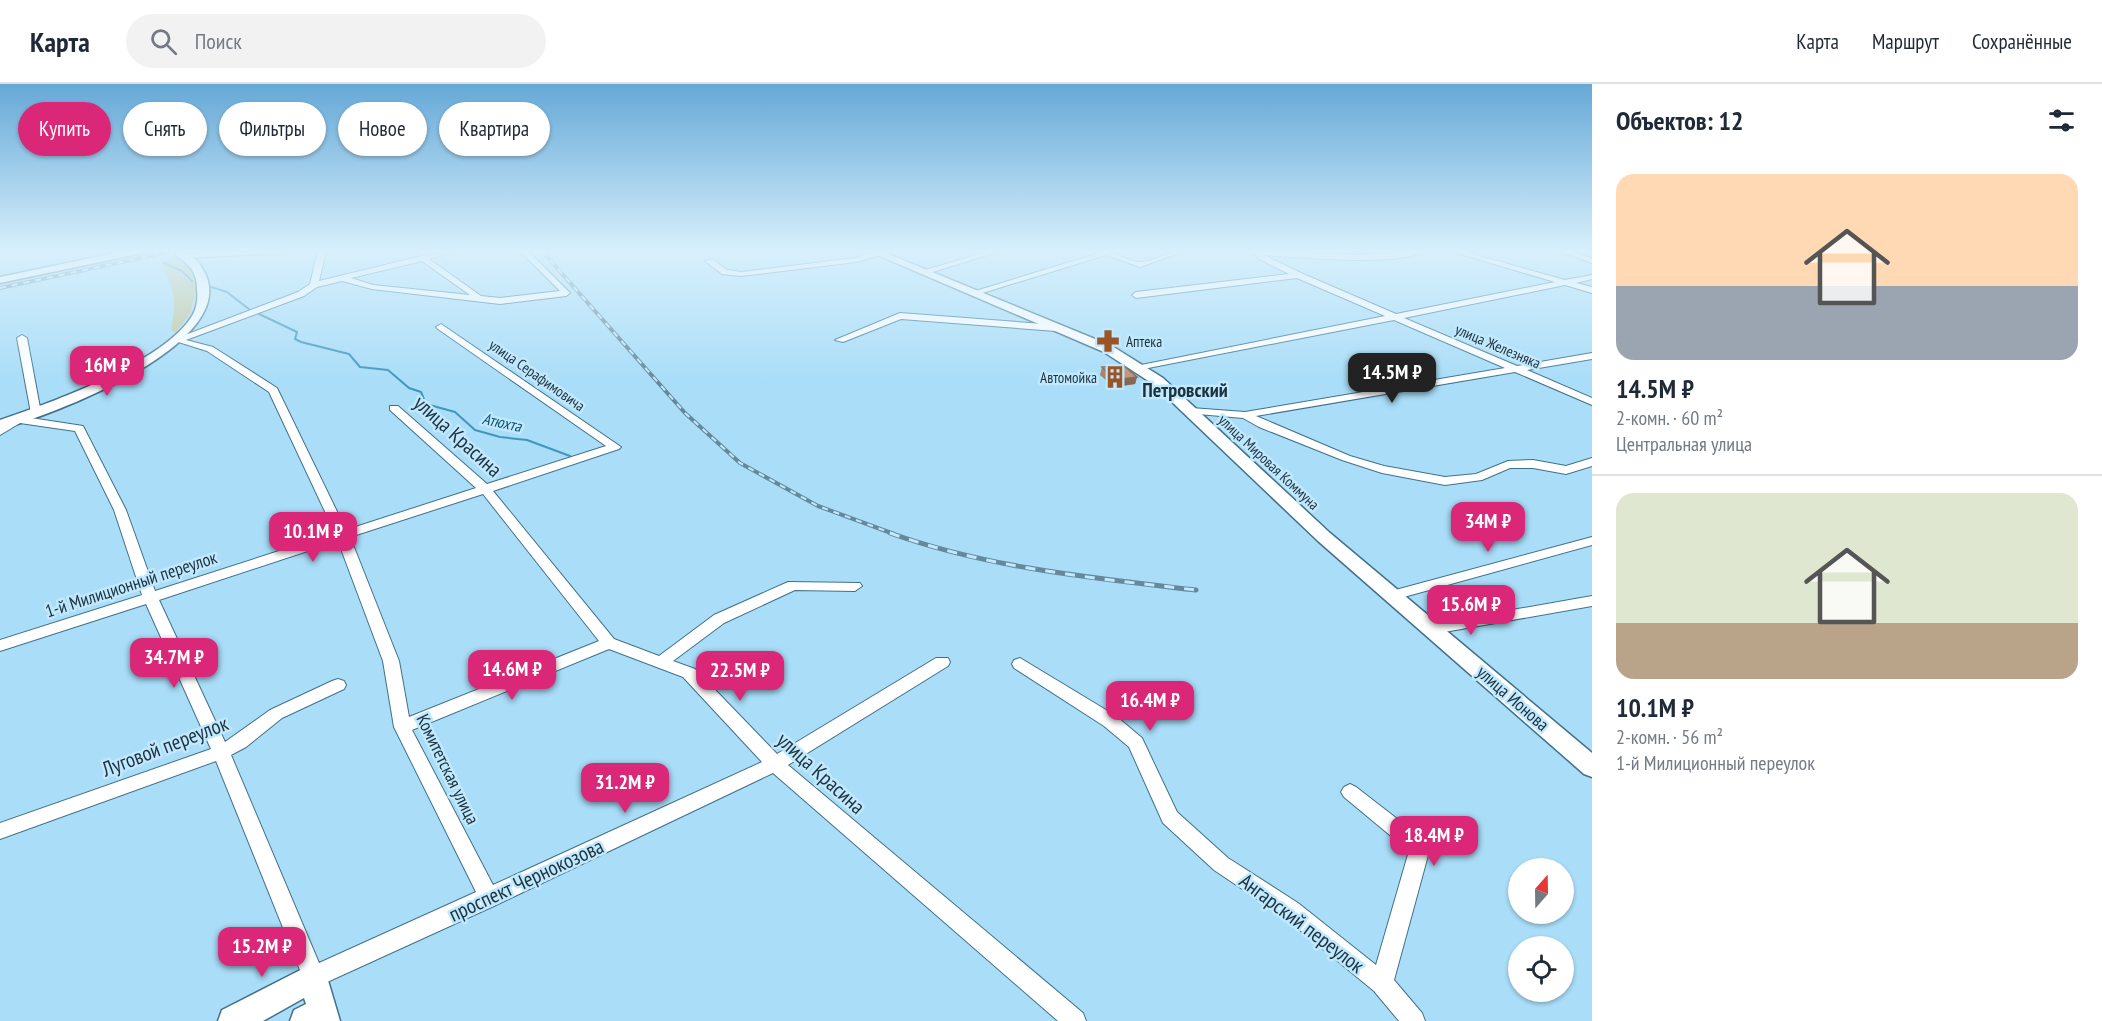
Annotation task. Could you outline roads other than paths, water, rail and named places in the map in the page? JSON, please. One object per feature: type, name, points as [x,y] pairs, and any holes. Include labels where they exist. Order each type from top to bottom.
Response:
[{"type":"main road","points":[[0,424],[36,413],[152,358],[177,339],[195,321],[203,303],[203,295]]},
{"type":"main road","name":"улица Мировая Коммуна","points":[[977,295],[1108,349],[1142,368],[1191,411],[1324,537]]},
{"type":"main road","name":"улица Ионова","points":[[1324,537],[1433,628],[1592,767]]},
{"type":"main road","points":[[314,977],[317,1018]]},
{"type":"main road","name":"проспект Чернокозова","points":[[233,1021],[314,977]]},
{"type":"street","points":[[177,339],[299,295]]},
{"type":"street","points":[[455,295],[500,301],[552,295]]},
{"type":"street","points":[[476,295],[479,297]]},
{"type":"street","points":[[1136,296],[1146,295]]},
{"type":"street","name":"улица Железняка","points":[[1343,295],[1592,402]]},
{"type":"street","points":[[1142,368],[1502,295]]},
{"type":"street","points":[[840,340],[900,316],[1056,328]]},
{"type":"street","name":"улица Серафимовича","points":[[441,327],[615,447]]},
{"type":"street","points":[[22,338],[36,413]]},
{"type":"street","name":"Комитетская улица","points":[[177,339],[210,349],[273,390],[343,537],[392,661],[402,727],[489,897]]},
{"type":"street","points":[[1191,411],[1245,415],[1592,356]]},
{"type":"street","name":"улица Красина","points":[[394,408],[486,490],[609,642],[689,673],[775,764],[1075,1021]]},
{"type":"street","points":[[1245,415],[1263,425],[1346,458],[1382,469],[1445,480],[1478,477],[1508,465],[1533,464],[1566,470],[1592,462]]},
{"type":"street","points":[[0,432],[18,419],[79,428],[120,510],[150,596],[221,752],[314,977]]},
{"type":"street","name":"1-й Милиционный переулок","points":[[0,646],[150,596],[343,537],[615,447]]},
{"type":"street","points":[[1393,595],[1592,541]]},
{"type":"street","points":[[661,662],[719,620],[793,585],[855,586]]},
{"type":"street","points":[[1433,628],[1592,601]]},
{"type":"street","points":[[402,727],[609,642]]},
{"type":"street","name":"проспект Чернокозова","points":[[314,977],[775,764],[942,662]]},
{"type":"street","name":"Ангарский переулок","points":[[1020,663],[1110,721],[1136,743],[1170,817],[1221,864],[1291,910],[1382,983],[1414,1021]]},
{"type":"street","name":"Луговой переулок","points":[[0,831],[221,752],[240,742],[276,714],[338,685]]},
{"type":"street","name":"Ангарский переулок","points":[[1350,792],[1420,848],[1382,983]]},
{"type":"waterway","name":"Атюхта","points":[[230,295],[250,310]]},
{"type":"waterway","name":"Атюхта","points":[[257,313],[297,332],[295,339],[301,342],[349,354],[360,367],[388,370],[409,388],[421,392],[426,404],[455,412],[475,430],[500,437],[527,440],[570,456]]},
{"type":"railway","points":[[581,295],[685,413],[740,463],[818,506],[894,534]]},
{"type":"railway","points":[[890,533],[927,545],[1003,563],[1080,576],[1196,590]]},
{"type":"place","name":"Аптека","points":[[1108,341]]},
{"type":"place","name":"Автомойка","points":[[1115,377]]},
{"type":"district","name":"Петровский","points":[[1185,390]]}]
